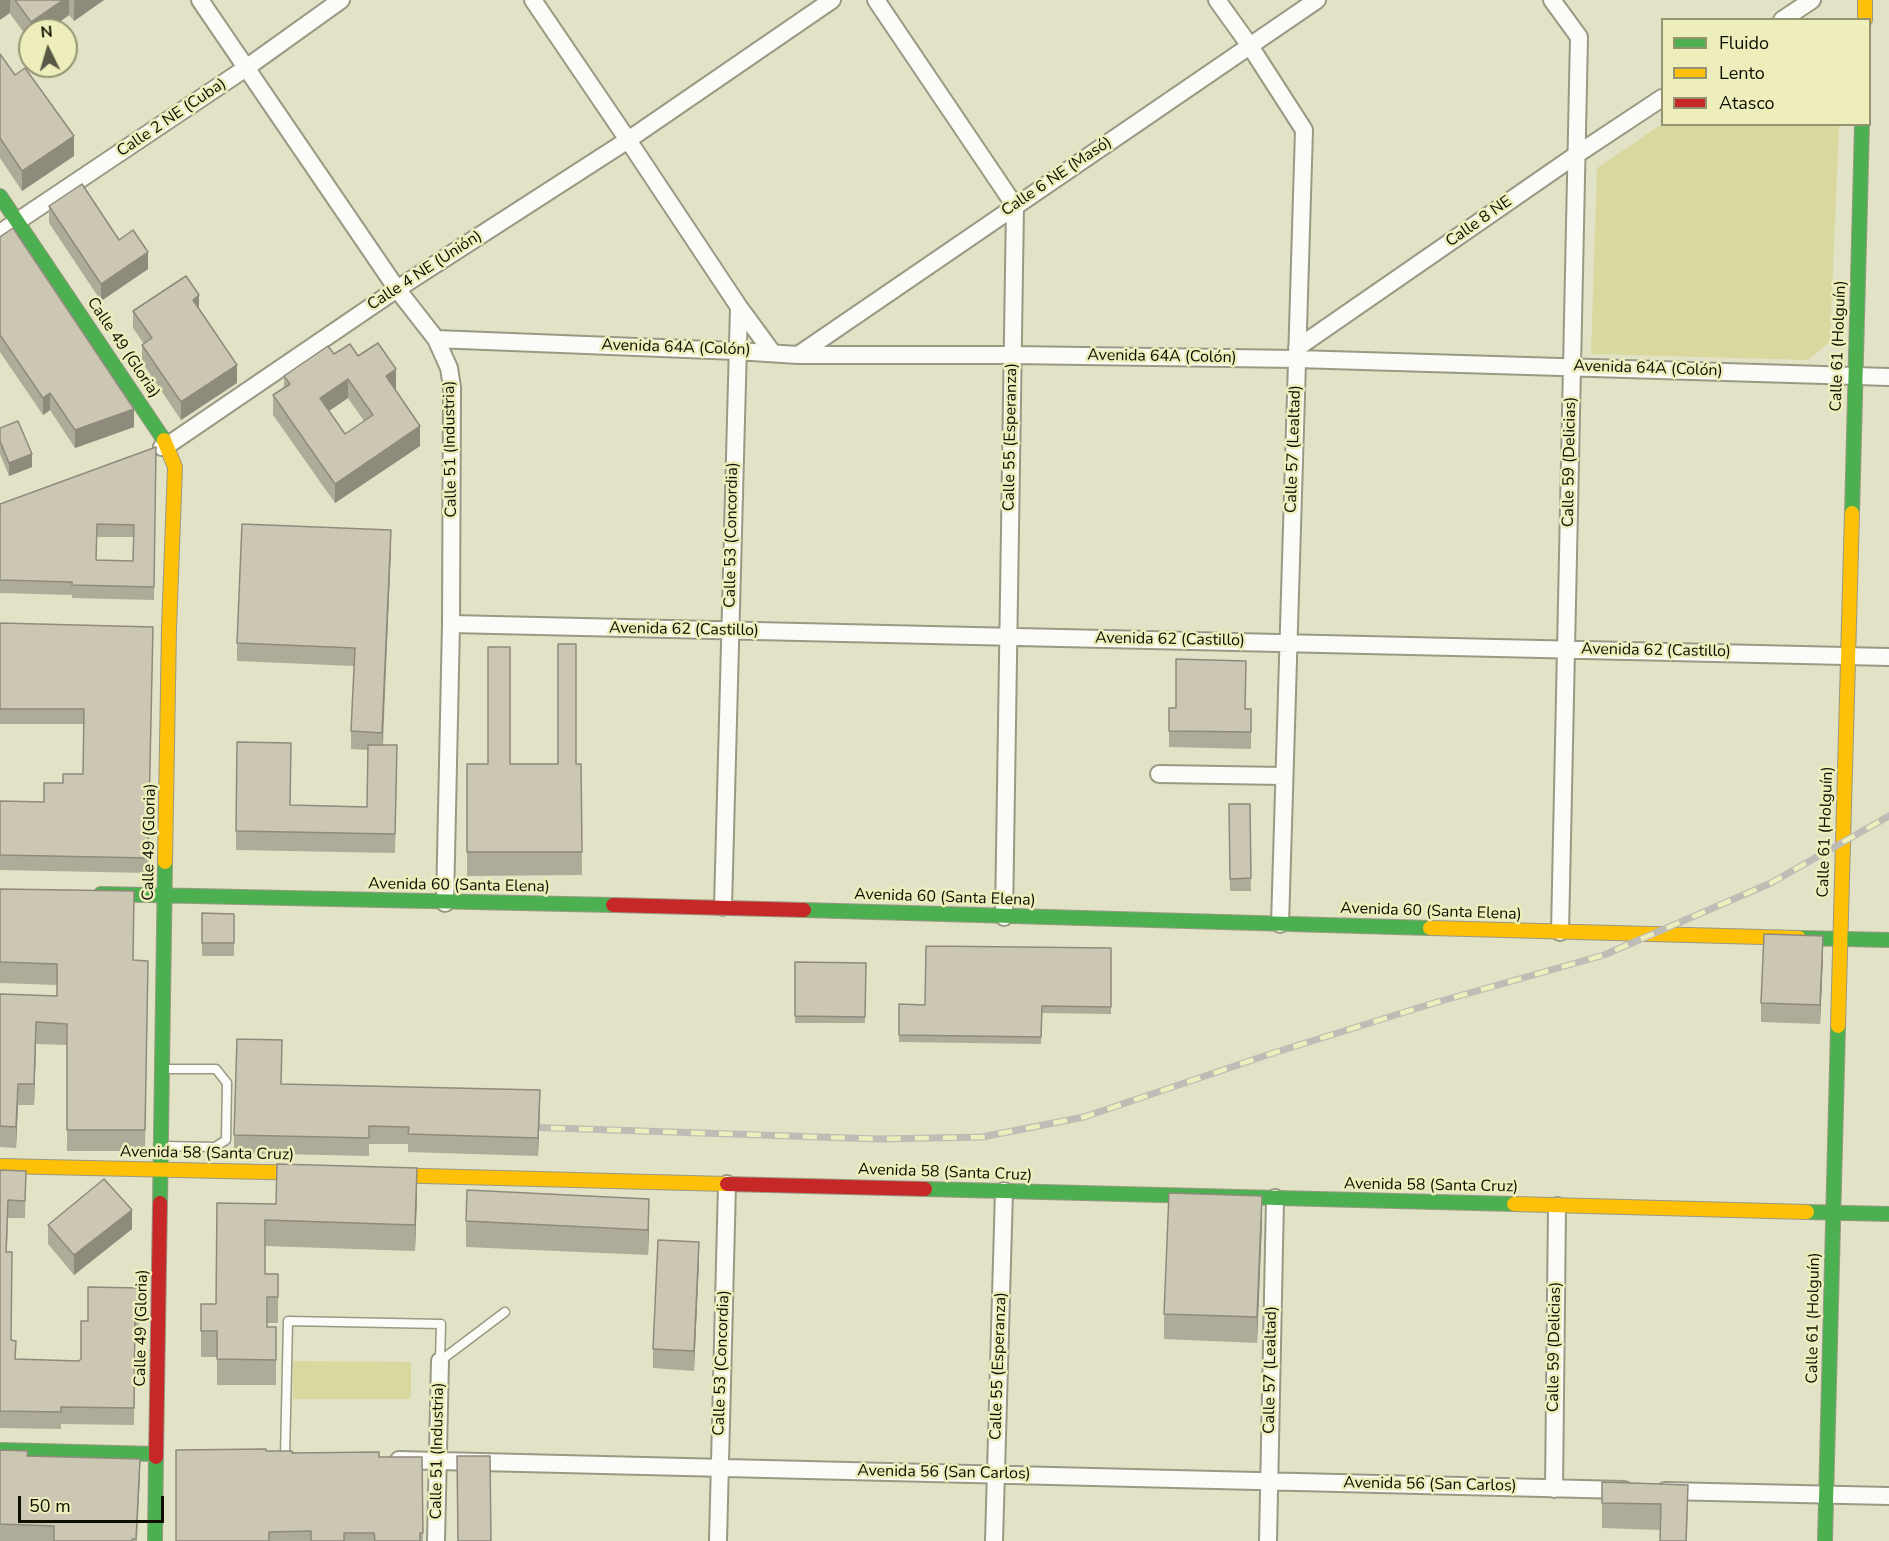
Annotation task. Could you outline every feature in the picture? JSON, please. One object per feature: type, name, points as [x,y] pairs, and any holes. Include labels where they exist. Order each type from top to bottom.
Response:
[{"type":"street","name":"Calle 51 (Industria)","points":[[200,0],[397,289],[436,339],[449,368],[452,387],[451,624],[445,903]]},
{"type":"street","name":"Calle 2 NE (Cuba)","points":[[0,233],[246,68],[341,0]]},
{"type":"street","points":[[532,0],[739,307],[772,352]]},
{"type":"street","name":"Calle 4 NE (Unión)","points":[[146,453],[168,445],[397,289],[628,140],[832,0]]},
{"type":"street","points":[[876,0],[1015,206]]},
{"type":"street","name":"Calle 57 (Lealtad)","points":[[1217,0],[1250,46],[1304,130],[1280,924]]},
{"type":"street","name":"Calle 6 NE (Masó)","points":[[798,355],[1317,0]]},
{"type":"street","name":"Calle 59 (Delicias)","points":[[1552,0],[1579,37],[1560,932]]},
{"type":"street","points":[[1785,18],[1812,0]]},
{"type":"street","points":[[1864,18],[1865,0]]},
{"type":"street","name":"Calle 8 NE","points":[[1297,353],[1576,155],[1661,99]]},
{"type":"street","name":"Calle 61 (Holguín)","points":[[1825,1541],[1862,126]]},
{"type":"street","name":"Calle 49 (Gloria)","points":[[0,196],[168,445],[175,468],[163,628],[166,895],[161,1146],[162,1454],[155,1541]]},
{"type":"street","name":"Calle 55 (Esperanza)","points":[[1004,917],[1015,206]]},
{"type":"street","name":"Calle 53 (Concordia)","points":[[723,907],[736,351],[739,307]]},
{"type":"street","name":"Avenida 64A (Colón)","points":[[436,339],[772,352],[798,355],[1297,353],[1572,367],[1889,376]]},
{"type":"street","name":"Avenida 62 (Castillo)","points":[[451,624],[1889,657]]},
{"type":"street","points":[[1159,774],[1284,776]]},
{"type":"street","name":"Avenida 60 (Santa Elena)","points":[[83,893],[445,903],[723,907],[1004,917],[1889,940]]},
{"type":"street","name":"Avenida 58 (Santa Cruz)","points":[[0,1166],[326,1174]]},
{"type":"street","name":"Avenida 58 (Santa Cruz)","points":[[373,1175],[1889,1214]]},
{"type":"street","name":"Calle 53 (Concordia)","points":[[718,1541],[727,1184]]},
{"type":"street","name":"Calle 55 (Esperanza)","points":[[994,1541],[1004,1191]]},
{"type":"street","name":"Calle 57 (Lealtad)","points":[[1268,1541],[1275,1198]]},
{"type":"street","name":"Calle 59 (Delicias)","points":[[1554,1489],[1557,1206]]},
{"type":"street","name":"Calle 51 (Industria)","points":[[436,1541],[440,1361]]},
{"type":"street","points":[[0,1450],[162,1454]]},
{"type":"street","name":"Avenida 56 (San Carlos)","points":[[380,1460],[1889,1496]]},
{"type":"lane","points":[[161,1146],[215,1147],[225,1140],[226,1129],[226,1083],[216,1069],[163,1069]]},
{"type":"lane","points":[[440,1361],[505,1312]]},
{"type":"lane","points":[[285,1457],[288,1321],[441,1324],[440,1361]]},
{"type":"green space","points":[[1661,125],[1839,126],[1830,342],[1808,360],[1591,354],[1597,168]]},
{"type":"green space","points":[[293,1361],[411,1362],[411,1399],[293,1399]]},
{"type":"building","points":[[15,0],[63,0],[37,18],[28,18]]},
{"type":"building","points":[[0,54],[15,75],[18,73],[18,78],[32,78],[74,136],[22,171],[0,138]]},
{"type":"building","points":[[82,184],[119,240],[133,230],[148,252],[101,284],[49,206]]},
{"type":"building","points":[[13,228],[134,409],[75,430],[50,393],[43,398],[0,335],[0,237]]},
{"type":"building","points":[[186,276],[199,295],[193,300],[237,365],[181,402],[142,345],[152,338],[133,311]]},
{"type":"building","points":[[378,343],[396,369],[386,376],[420,426],[335,484],[273,395],[290,384],[284,376],[328,346],[334,354],[350,344],[358,356]],"holes":[[[348,379],[373,415],[345,434],[320,398]]]},
{"type":"building","points":[[18,421],[32,454],[9,463],[0,441],[0,428]]},
{"type":"building","points":[[156,447],[154,587],[0,580],[0,504]],"holes":[[[97,524],[134,525],[133,561],[96,560]]]},
{"type":"building","points":[[242,524],[391,530],[382,733],[351,731],[355,648],[237,643]]},
{"type":"building","points":[[0,623],[153,627],[148,858],[0,855],[0,801],[44,802],[44,783],[63,783],[63,774],[83,774],[84,709],[0,709]]},
{"type":"building","points":[[558,644],[576,644],[576,764],[581,764],[582,852],[467,852],[467,764],[488,764],[488,647],[510,647],[510,764],[558,764]]},
{"type":"building","points":[[1176,659],[1246,661],[1245,709],[1251,709],[1251,732],[1169,731],[1169,708],[1176,708]]},
{"type":"building","points":[[237,742],[291,743],[290,805],[367,807],[368,745],[397,745],[395,834],[236,831]]},
{"type":"building","points":[[1229,804],[1250,804],[1251,878],[1230,879]]},
{"type":"building","points":[[0,889],[134,891],[133,960],[148,961],[145,1130],[67,1130],[67,1024],[36,1022],[34,1084],[18,1084],[16,1127],[0,1126],[0,994],[57,996],[57,964],[0,962]]},
{"type":"building","points":[[202,913],[234,914],[234,943],[202,943]]},
{"type":"building","points":[[1764,934],[1823,936],[1820,1005],[1761,1003]]},
{"type":"building","points":[[926,946],[1111,948],[1111,1007],[1042,1006],[1041,1037],[899,1035],[899,1004],[925,1005]]},
{"type":"building","points":[[795,962],[866,963],[865,1017],[795,1016]]},
{"type":"building","points":[[237,1039],[282,1040],[281,1084],[540,1090],[538,1138],[408,1134],[409,1127],[369,1126],[369,1138],[234,1135]]},
{"type":"building","points":[[277,1164],[417,1168],[415,1225],[265,1220],[265,1274],[278,1274],[278,1297],[267,1297],[267,1327],[276,1327],[276,1360],[217,1359],[217,1331],[201,1331],[201,1304],[216,1304],[217,1203],[276,1204]]},
{"type":"building","points":[[0,1170],[26,1171],[25,1201],[8,1200],[6,1252],[12,1252],[11,1340],[16,1341],[15,1359],[79,1361],[81,1359],[81,1321],[88,1321],[88,1287],[139,1288],[139,1317],[135,1316],[134,1408],[61,1407],[61,1412],[0,1411]]},
{"type":"building","points":[[104,1179],[132,1210],[74,1255],[48,1225]]},
{"type":"building","points":[[467,1190],[649,1199],[648,1230],[466,1221]]},
{"type":"building","points":[[1169,1193],[1262,1196],[1257,1317],[1164,1314]]},
{"type":"building","points":[[658,1240],[699,1242],[694,1351],[653,1349]]},
{"type":"building","points":[[266,1449],[266,1451],[292,1451],[292,1453],[379,1452],[379,1457],[422,1457],[423,1533],[420,1533],[420,1541],[375,1541],[374,1533],[344,1533],[344,1541],[311,1541],[311,1531],[269,1532],[269,1541],[176,1541],[176,1450]]},
{"type":"building","points":[[0,1450],[28,1451],[27,1456],[140,1459],[136,1539],[132,1541],[54,1541],[54,1526],[0,1524]]},
{"type":"building","points":[[457,1456],[490,1456],[491,1541],[458,1541]]},
{"type":"building","points":[[1602,1482],[1688,1485],[1686,1541],[1660,1541],[1661,1504],[1602,1503]]},
{"type":"railway","points":[[523,1127],[879,1139],[982,1137],[1084,1117],[1270,1054],[1434,1003],[1604,955],[1771,883],[1889,816]]},
{"type":"traffic: fast","points":[[1852,513],[1862,126]]},
{"type":"traffic: fast","points":[[0,196],[164,440]]},
{"type":"traffic: fast","points":[[160,1203],[165,862]]},
{"type":"traffic: fast","points":[[101,894],[613,905]]},
{"type":"traffic: fast","points":[[804,910],[1430,928]]},
{"type":"traffic: fast","points":[[1799,938],[1889,940]]},
{"type":"traffic: fast","points":[[1825,1541],[1838,1026]]},
{"type":"traffic: fast","points":[[925,1189],[1514,1204]]},
{"type":"traffic: fast","points":[[1807,1212],[1889,1214]]},
{"type":"traffic: fast","points":[[0,1450],[156,1454]]},
{"type":"traffic: fast","points":[[155,1541],[156,1457]]},
{"type":"traffic: slow","points":[[1865,0],[1865,18]]},
{"type":"traffic: slow","points":[[164,440],[175,467],[169,628],[165,862]]},
{"type":"traffic: slow","points":[[1838,1026],[1852,513]]},
{"type":"traffic: slow","points":[[1430,928],[1799,938]]},
{"type":"traffic: slow","points":[[0,1166],[309,1173]]},
{"type":"traffic: slow","points":[[386,1175],[727,1184]]},
{"type":"traffic: slow","points":[[1514,1204],[1807,1212]]},
{"type":"traffic: jam","points":[[613,905],[804,910]]},
{"type":"traffic: jam","points":[[727,1184],[925,1189]]},
{"type":"traffic: jam","points":[[156,1457],[160,1203]]}]
